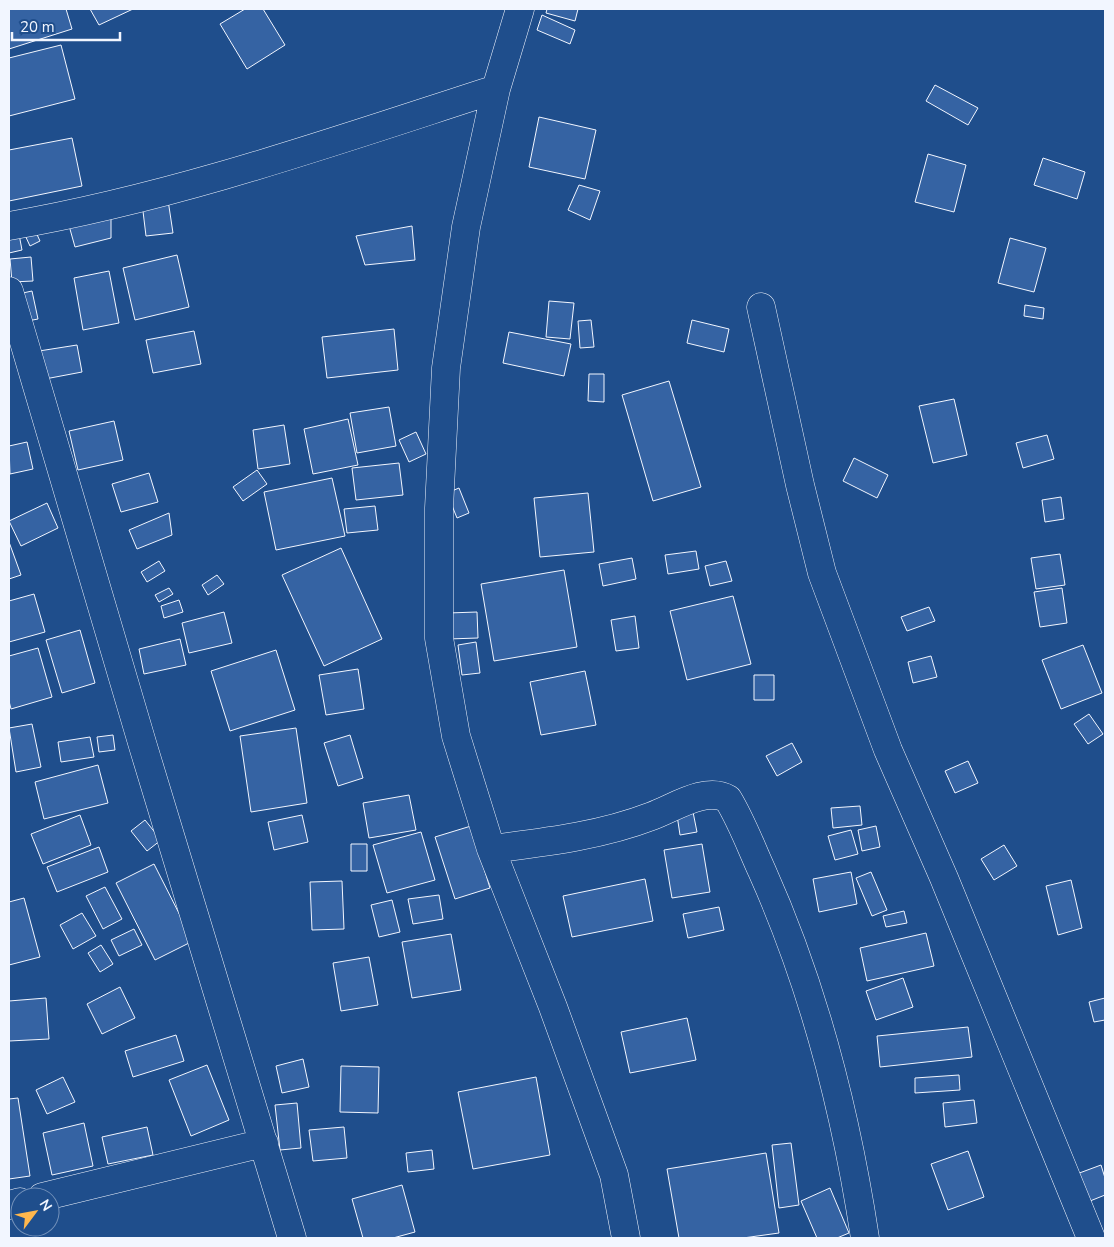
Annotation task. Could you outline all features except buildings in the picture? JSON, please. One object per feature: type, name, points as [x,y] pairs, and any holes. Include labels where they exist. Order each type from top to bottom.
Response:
[{"type":"street","points":[[520,9],[496,89],[466,227],[447,359],[439,508],[439,638],[456,736],[491,849],[553,1007],[614,1174],[626,1238]]},
{"type":"street","points":[[9,226],[134,201],[208,181],[496,89]]},
{"type":"street","points":[[9,291],[143,746],[292,1238]]},
{"type":"street","points":[[761,307],[800,485],[822,573],[888,750],[944,878],[1091,1238]]},
{"type":"street","points":[[491,849],[555,841],[610,831],[711,795],[721,795],[728,799],[783,917],[801,971],[835,1085],[865,1238]]},
{"type":"street","points":[[60,1193],[264,1143]]}]
